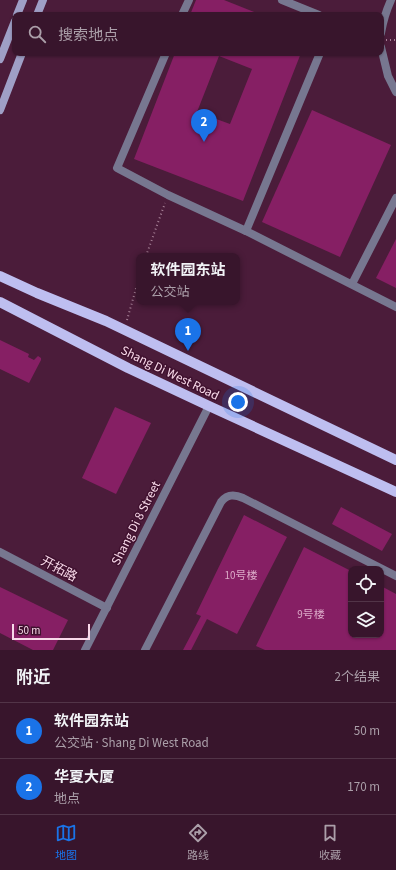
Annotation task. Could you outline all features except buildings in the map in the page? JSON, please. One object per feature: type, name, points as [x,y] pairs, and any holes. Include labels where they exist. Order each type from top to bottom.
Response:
[{"type":"main road","points":[[18,12],[23,0]]},
{"type":"main road","points":[[38,12],[43,0]]},
{"type":"main road","points":[[0,59],[12,29]]},
{"type":"main road","points":[[0,110],[21,56]]},
{"type":"main road","name":"Shang Di West Road","points":[[0,276],[106,322],[396,460]]},
{"type":"main road","name":"Shang Di West Road","points":[[0,302],[128,368],[396,492]]},
{"type":"street","points":[[183,12],[189,0]]},
{"type":"street","points":[[282,0],[312,12]]},
{"type":"street","points":[[384,19],[391,0]]},
{"type":"street","points":[[165,56],[118,168],[168,195],[246,231],[396,307]]},
{"type":"street","points":[[246,231],[319,56]]},
{"type":"street","points":[[383,56],[388,76],[396,92]]},
{"type":"street","points":[[352,284],[396,198]]},
{"type":"street","name":"Shang Di 8 Street","points":[[85,650],[209,406]]},
{"type":"street","points":[[145,650],[221,502],[230,495],[243,498],[396,576]]},
{"type":"street","name":"开拓路","points":[[0,552],[107,608]]},
{"type":"path","points":[[384,40],[396,40]]},
{"type":"path","points":[[147,253],[168,195]]},
{"type":"path","points":[[126,321],[136,288]]},
{"type":"place","name":"华夏大厦","points":[[204,142]]},
{"type":"place","name":"软件园东站","points":[[188,351]]}]
